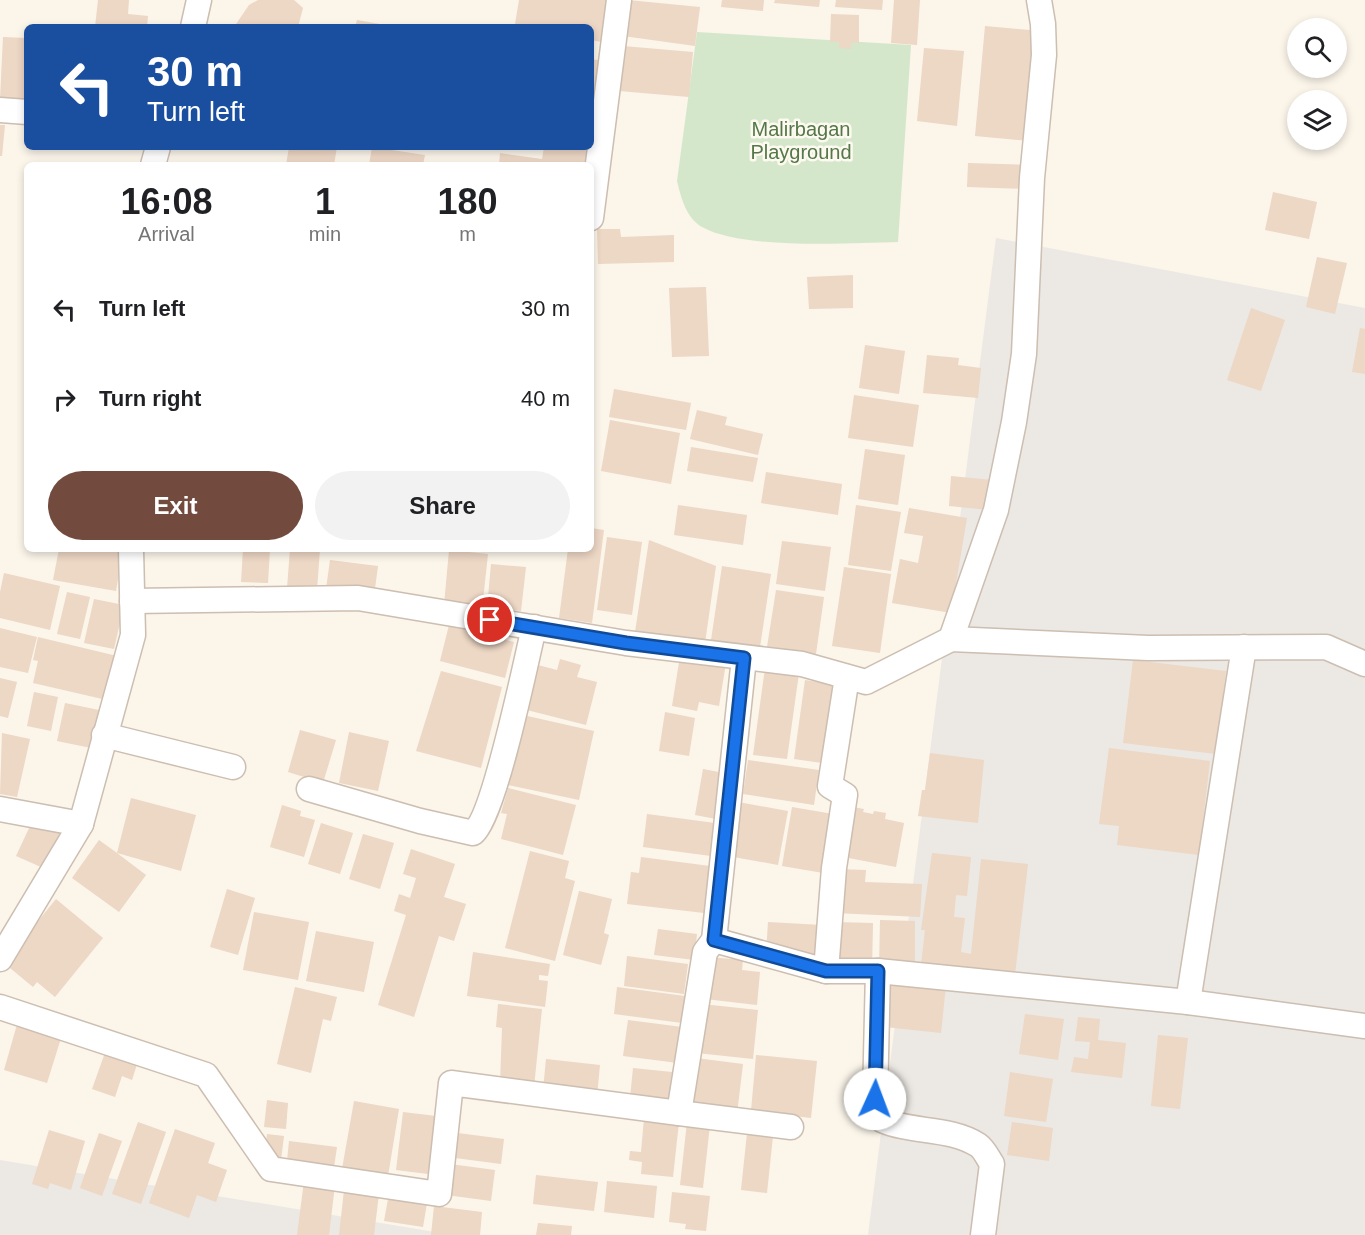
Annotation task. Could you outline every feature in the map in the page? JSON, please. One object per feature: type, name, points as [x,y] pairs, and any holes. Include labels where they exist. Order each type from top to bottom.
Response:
[{"type":"street","points":[[194,24],[198,0]]},
{"type":"street","points":[[594,195],[619,0]]},
{"type":"street","points":[[951,639],[996,510],[1014,422],[1024,354],[1032,178],[1044,55],[1043,24],[1038,0]]},
{"type":"street","points":[[0,110],[24,112]]},
{"type":"street","points":[[0,959],[81,824],[133,635],[131,552]]},
{"type":"street","points":[[132,601],[358,598],[626,643],[802,664],[866,682],[951,639],[1148,648],[1326,646],[1365,664]]},
{"type":"street","points":[[309,789],[420,821],[473,833],[480,828],[491,798],[534,627]]},
{"type":"street","points":[[1188,1002],[1244,647]]},
{"type":"street","points":[[679,1113],[705,952],[714,940],[744,658]]},
{"type":"street","points":[[826,971],[834,868],[845,795],[830,786],[848,676]]},
{"type":"street","points":[[104,735],[233,767]]},
{"type":"street","points":[[0,810],[81,824]]},
{"type":"street","points":[[714,940],[826,971],[878,971],[1188,1002],[1365,1026]]},
{"type":"street","points":[[878,971],[875,1099],[882,1120],[900,1128],[960,1137],[980,1146],[992,1164],[983,1235]]},
{"type":"street","points":[[0,1007],[206,1075],[271,1169],[439,1194],[451,1083],[791,1128]]},
{"type":"shaded area","points":[[996,238],[1365,308],[1365,1235],[868,1235]]},
{"type":"shaded area","points":[[0,1160],[453,1235],[0,1235]]},
{"type":"green space","name":"Malirbagan Playground","points":[[697,32],[911,45],[898,242],[797,244],[769,242],[720,234],[696,223],[685,207],[677,181]]},
{"type":"building","points":[[98,0],[129,0],[128,14],[148,16],[147,24],[95,24]]},
{"type":"building","points":[[258,0],[294,0],[303,8],[299,24],[236,24],[249,5]]},
{"type":"building","points":[[519,0],[614,0],[606,43],[594,41],[594,24],[515,24]]},
{"type":"building","points":[[628,0],[700,7],[695,46],[623,36]]},
{"type":"building","points":[[722,0],[764,0],[763,11],[721,7]]},
{"type":"building","points":[[775,0],[820,0],[819,7],[774,3]]},
{"type":"building","points":[[836,0],[883,0],[882,10],[835,7]]},
{"type":"building","points":[[894,0],[920,0],[917,45],[891,43]]},
{"type":"building","points":[[831,14],[859,15],[859,43],[851,43],[851,49],[839,48],[839,42],[830,42]]},
{"type":"building","points":[[357,20],[380,24],[356,24]]},
{"type":"building","points":[[985,26],[1040,31],[1030,141],[975,136]]},
{"type":"building","points":[[3,37],[24,38],[24,100],[0,99]]},
{"type":"building","points":[[623,46],[693,52],[689,97],[619,91]]},
{"type":"building","points":[[924,48],[964,51],[957,126],[917,121]]},
{"type":"building","points":[[594,60],[603,61],[598,100],[594,99]]},
{"type":"building","points":[[0,125],[5,125],[2,156],[0,156]]},
{"type":"building","points":[[288,150],[336,150],[334,162],[286,162]]},
{"type":"building","points":[[372,150],[392,150],[425,155],[424,162],[370,162]]},
{"type":"building","points":[[544,150],[591,150],[590,162],[499,162],[500,153],[542,159]]},
{"type":"building","points":[[968,163],[1030,165],[1029,189],[967,187]]},
{"type":"building","points":[[1273,192],[1317,202],[1309,239],[1265,230]]},
{"type":"building","points":[[597,229],[620,229],[621,237],[674,235],[674,262],[598,264]]},
{"type":"building","points":[[1317,257],[1347,263],[1335,314],[1306,307]]},
{"type":"building","points":[[853,275],[853,308],[809,309],[807,277]]},
{"type":"building","points":[[706,287],[709,356],[672,357],[669,288]]},
{"type":"building","points":[[1251,308],[1285,320],[1261,391],[1227,380]]},
{"type":"building","points":[[1360,328],[1365,329],[1365,374],[1352,372]]},
{"type":"building","points":[[865,345],[905,351],[899,394],[859,388]]},
{"type":"building","points":[[927,355],[959,358],[958,365],[981,368],[978,398],[923,393]]},
{"type":"building","points":[[614,389],[691,403],[686,430],[609,417]]},
{"type":"building","points":[[854,395],[919,405],[913,447],[848,438]]},
{"type":"building","points":[[697,410],[727,417],[725,425],[763,434],[758,455],[690,439]]},
{"type":"building","points":[[610,420],[680,433],[671,484],[601,471]]},
{"type":"building","points":[[691,447],[758,458],[753,482],[687,471]]},
{"type":"building","points":[[865,449],[905,455],[898,505],[858,499]]},
{"type":"building","points":[[766,472],[842,484],[838,515],[761,503]]},
{"type":"building","points":[[951,476],[992,480],[989,510],[949,506]]},
{"type":"building","points":[[678,505],[747,515],[743,545],[674,535]]},
{"type":"building","points":[[856,505],[901,512],[891,571],[848,565]]},
{"type":"building","points":[[909,508],[967,518],[951,613],[892,603],[900,559],[918,563],[923,536],[904,533]]},
{"type":"building","points":[[594,528],[604,530],[592,623],[559,618],[568,552],[594,552]]},
{"type":"building","points":[[607,537],[642,542],[632,615],[597,610]]},
{"type":"building","points":[[649,540],[716,566],[705,643],[635,632]]},
{"type":"building","points":[[782,541],[831,547],[825,591],[776,584]]},
{"type":"building","points":[[58,552],[123,552],[116,591],[53,580]]},
{"type":"building","points":[[243,552],[270,552],[268,583],[241,582]]},
{"type":"building","points":[[290,552],[320,552],[317,590],[287,588]]},
{"type":"building","points":[[449,552],[488,554],[482,609],[444,605]]},
{"type":"building","points":[[330,560],[378,566],[374,596],[326,589]]},
{"type":"building","points":[[491,564],[526,567],[521,611],[487,608]]},
{"type":"building","points":[[722,566],[771,574],[760,647],[711,640]]},
{"type":"building","points":[[844,567],[891,574],[880,653],[832,646]]},
{"type":"building","points":[[4,573],[60,586],[50,630],[0,618],[0,592]]},
{"type":"building","points":[[776,590],[824,597],[816,654],[767,647]]},
{"type":"building","points":[[67,592],[90,597],[80,639],[57,634]]},
{"type":"building","points":[[94,599],[124,605],[114,649],[84,643]]},
{"type":"building","points":[[449,625],[514,642],[505,678],[440,661]]},
{"type":"building","points":[[0,628],[37,637],[28,673],[0,667]]},
{"type":"building","points":[[38,637],[121,657],[111,701],[33,683],[38,661],[33,660]]},
{"type":"building","points":[[680,656],[726,663],[719,706],[699,702],[697,711],[672,706]]},
{"type":"building","points":[[560,659],[581,665],[577,677],[597,682],[586,725],[519,708],[530,663],[557,670]]},
{"type":"building","points":[[1133,660],[1226,671],[1216,754],[1123,743]]},
{"type":"building","points":[[765,668],[799,673],[787,759],[753,755]]},
{"type":"building","points":[[441,671],[502,687],[481,768],[416,751]]},
{"type":"building","points":[[0,678],[17,682],[8,718],[0,716]]},
{"type":"building","points":[[805,680],[840,685],[829,764],[794,759]]},
{"type":"building","points":[[34,692],[58,697],[51,731],[27,726]]},
{"type":"building","points":[[65,703],[99,710],[91,748],[57,741]]},
{"type":"building","points":[[665,712],[695,718],[689,756],[659,751]]},
{"type":"building","points":[[514,713],[594,731],[579,800],[499,783]]},
{"type":"building","points":[[300,730],[336,740],[323,783],[288,772]]},
{"type":"building","points":[[349,732],[389,741],[378,791],[339,783]]},
{"type":"building","points":[[2,733],[30,739],[17,797],[0,794]]},
{"type":"building","points":[[1109,748],[1210,761],[1199,855],[1117,845],[1119,826],[1099,824]]},
{"type":"building","points":[[930,753],[984,760],[978,823],[918,816],[922,790],[925,790]]},
{"type":"building","points":[[748,760],[819,770],[814,805],[743,794]]},
{"type":"building","points":[[703,769],[724,773],[716,819],[695,815]]},
{"type":"building","points":[[508,788],[576,805],[563,855],[501,839],[507,814],[501,813]]},
{"type":"building","points":[[131,798],[196,815],[181,871],[117,853]]},
{"type":"building","points":[[738,802],[788,811],[778,865],[728,856]]},
{"type":"building","points":[[282,805],[301,811],[300,816],[315,820],[304,857],[270,847]]},
{"type":"building","points":[[792,807],[839,815],[829,874],[782,866]]},
{"type":"building","points":[[852,807],[864,809],[863,812],[873,814],[874,811],[886,813],[885,819],[904,823],[896,867],[838,856]]},
{"type":"building","points":[[647,814],[715,823],[711,856],[643,847]]},
{"type":"building","points":[[321,823],[353,833],[340,874],[308,864]]},
{"type":"building","points":[[30,826],[71,833],[50,871],[16,856]]},
{"type":"building","points":[[363,834],[394,843],[380,889],[349,879]]},
{"type":"building","points":[[99,840],[146,875],[119,912],[72,878]]},
{"type":"building","points":[[411,849],[455,864],[444,897],[466,904],[454,941],[439,936],[414,1017],[378,1005],[406,915],[394,911],[399,894],[410,898],[416,878],[403,874]]},
{"type":"building","points":[[530,851],[569,861],[565,878],[575,881],[555,961],[505,948]]},
{"type":"building","points":[[932,853],[971,857],[967,896],[956,895],[954,917],[965,918],[961,952],[971,954],[981,859],[1028,864],[1014,983],[920,973],[925,930],[921,930]]},
{"type":"building","points":[[641,857],[710,866],[704,913],[627,904],[631,872],[639,873]]},
{"type":"building","points":[[837,869],[866,870],[865,882],[922,884],[920,917],[835,913]]},
{"type":"building","points":[[227,889],[255,898],[238,955],[210,947]]},
{"type":"building","points":[[579,891],[612,899],[604,933],[609,935],[601,965],[563,955]]},
{"type":"building","points":[[56,899],[103,938],[55,997],[37,982],[33,987],[4,963]]},
{"type":"building","points":[[254,912],[309,922],[298,980],[243,970]]},
{"type":"building","points":[[880,920],[915,921],[915,969],[879,969]]},
{"type":"building","points":[[768,922],[822,925],[820,957],[766,954]]},
{"type":"building","points":[[835,922],[873,923],[872,969],[834,968]]},
{"type":"building","points":[[658,929],[697,934],[694,960],[654,955]]},
{"type":"building","points":[[316,931],[374,942],[364,992],[306,981]]},
{"type":"building","points":[[473,952],[550,964],[548,976],[539,975],[539,980],[548,981],[545,1007],[467,996]]},
{"type":"building","points":[[627,956],[688,964],[684,994],[624,986]]},
{"type":"building","points":[[709,957],[743,960],[742,970],[760,972],[757,1005],[705,999]]},
{"type":"building","points":[[890,979],[946,985],[941,1033],[885,1027]]},
{"type":"building","points":[[295,987],[337,997],[331,1021],[323,1019],[311,1073],[277,1064]]},
{"type":"building","points":[[617,987],[685,996],[682,1023],[614,1014]]},
{"type":"building","points":[[498,1004],[542,1009],[534,1087],[500,1084],[502,1028],[496,1027]]},
{"type":"building","points":[[702,1004],[758,1010],[753,1059],[697,1053]]},
{"type":"building","points":[[1025,1014],[1064,1019],[1058,1060],[1019,1054]]},
{"type":"building","points":[[1078,1017],[1100,1019],[1098,1040],[1126,1043],[1122,1078],[1071,1072],[1074,1057],[1088,1059],[1090,1042],[1075,1041]]},
{"type":"building","points":[[628,1020],[682,1027],[678,1063],[623,1056]]},
{"type":"building","points":[[18,1021],[62,1035],[47,1083],[4,1070]]},
{"type":"building","points":[[1158,1035],[1188,1038],[1180,1109],[1151,1106]]},
{"type":"building","points":[[106,1050],[138,1061],[132,1080],[122,1076],[115,1097],[92,1089]]},
{"type":"building","points":[[756,1055],[817,1061],[811,1118],[751,1111]]},
{"type":"building","points":[[696,1058],[743,1064],[737,1114],[690,1109]]},
{"type":"building","points":[[546,1059],[600,1065],[597,1096],[543,1090]]},
{"type":"building","points":[[633,1068],[672,1072],[669,1102],[630,1098]]},
{"type":"building","points":[[1010,1072],[1053,1079],[1046,1122],[1004,1116]]},
{"type":"building","points":[[267,1100],[288,1103],[286,1129],[264,1127]]},
{"type":"building","points":[[354,1101],[399,1109],[388,1176],[342,1169]]},
{"type":"building","points":[[403,1112],[436,1116],[428,1174],[396,1170]]},
{"type":"building","points":[[644,1118],[679,1122],[673,1177],[641,1174],[642,1162],[629,1160],[630,1151],[641,1152]]},
{"type":"building","points":[[138,1122],[166,1132],[141,1204],[112,1194]]},
{"type":"building","points":[[687,1122],[710,1125],[703,1188],[680,1185]]},
{"type":"building","points":[[1012,1122],[1053,1128],[1049,1161],[1007,1155]]},
{"type":"building","points":[[175,1129],[215,1143],[208,1163],[227,1170],[216,1202],[197,1195],[189,1218],[149,1203]]},
{"type":"building","points":[[49,1130],[85,1141],[71,1190],[50,1183],[48,1189],[32,1184]]},
{"type":"building","points":[[99,1133],[122,1141],[102,1196],[80,1188]]},
{"type":"building","points":[[458,1133],[504,1139],[501,1164],[455,1158]]},
{"type":"building","points":[[747,1133],[773,1136],[767,1193],[741,1190]]},
{"type":"building","points":[[267,1134],[284,1136],[281,1160],[264,1157]]},
{"type":"building","points":[[289,1141],[337,1147],[334,1167],[287,1161]]},
{"type":"building","points":[[450,1164],[495,1170],[491,1201],[446,1195]]},
{"type":"building","points":[[536,1175],[598,1182],[594,1211],[533,1204]]},
{"type":"building","points":[[304,1181],[335,1185],[329,1235],[297,1235]]},
{"type":"building","points":[[607,1181],[657,1186],[654,1218],[604,1212]]},
{"type":"building","points":[[390,1188],[428,1197],[423,1227],[384,1221]]},
{"type":"building","points":[[344,1190],[379,1194],[374,1235],[339,1235]]},
{"type":"building","points":[[672,1192],[710,1196],[706,1231],[685,1229],[686,1224],[669,1222]]},
{"type":"building","points":[[434,1206],[482,1212],[480,1235],[431,1235]]},
{"type":"building","points":[[538,1223],[572,1226],[571,1235],[536,1235]]},
{"type":"route","points":[[490,620],[626,643],[744,658],[714,940],[768,957],[826,971],[878,971],[875,1099]]}]
